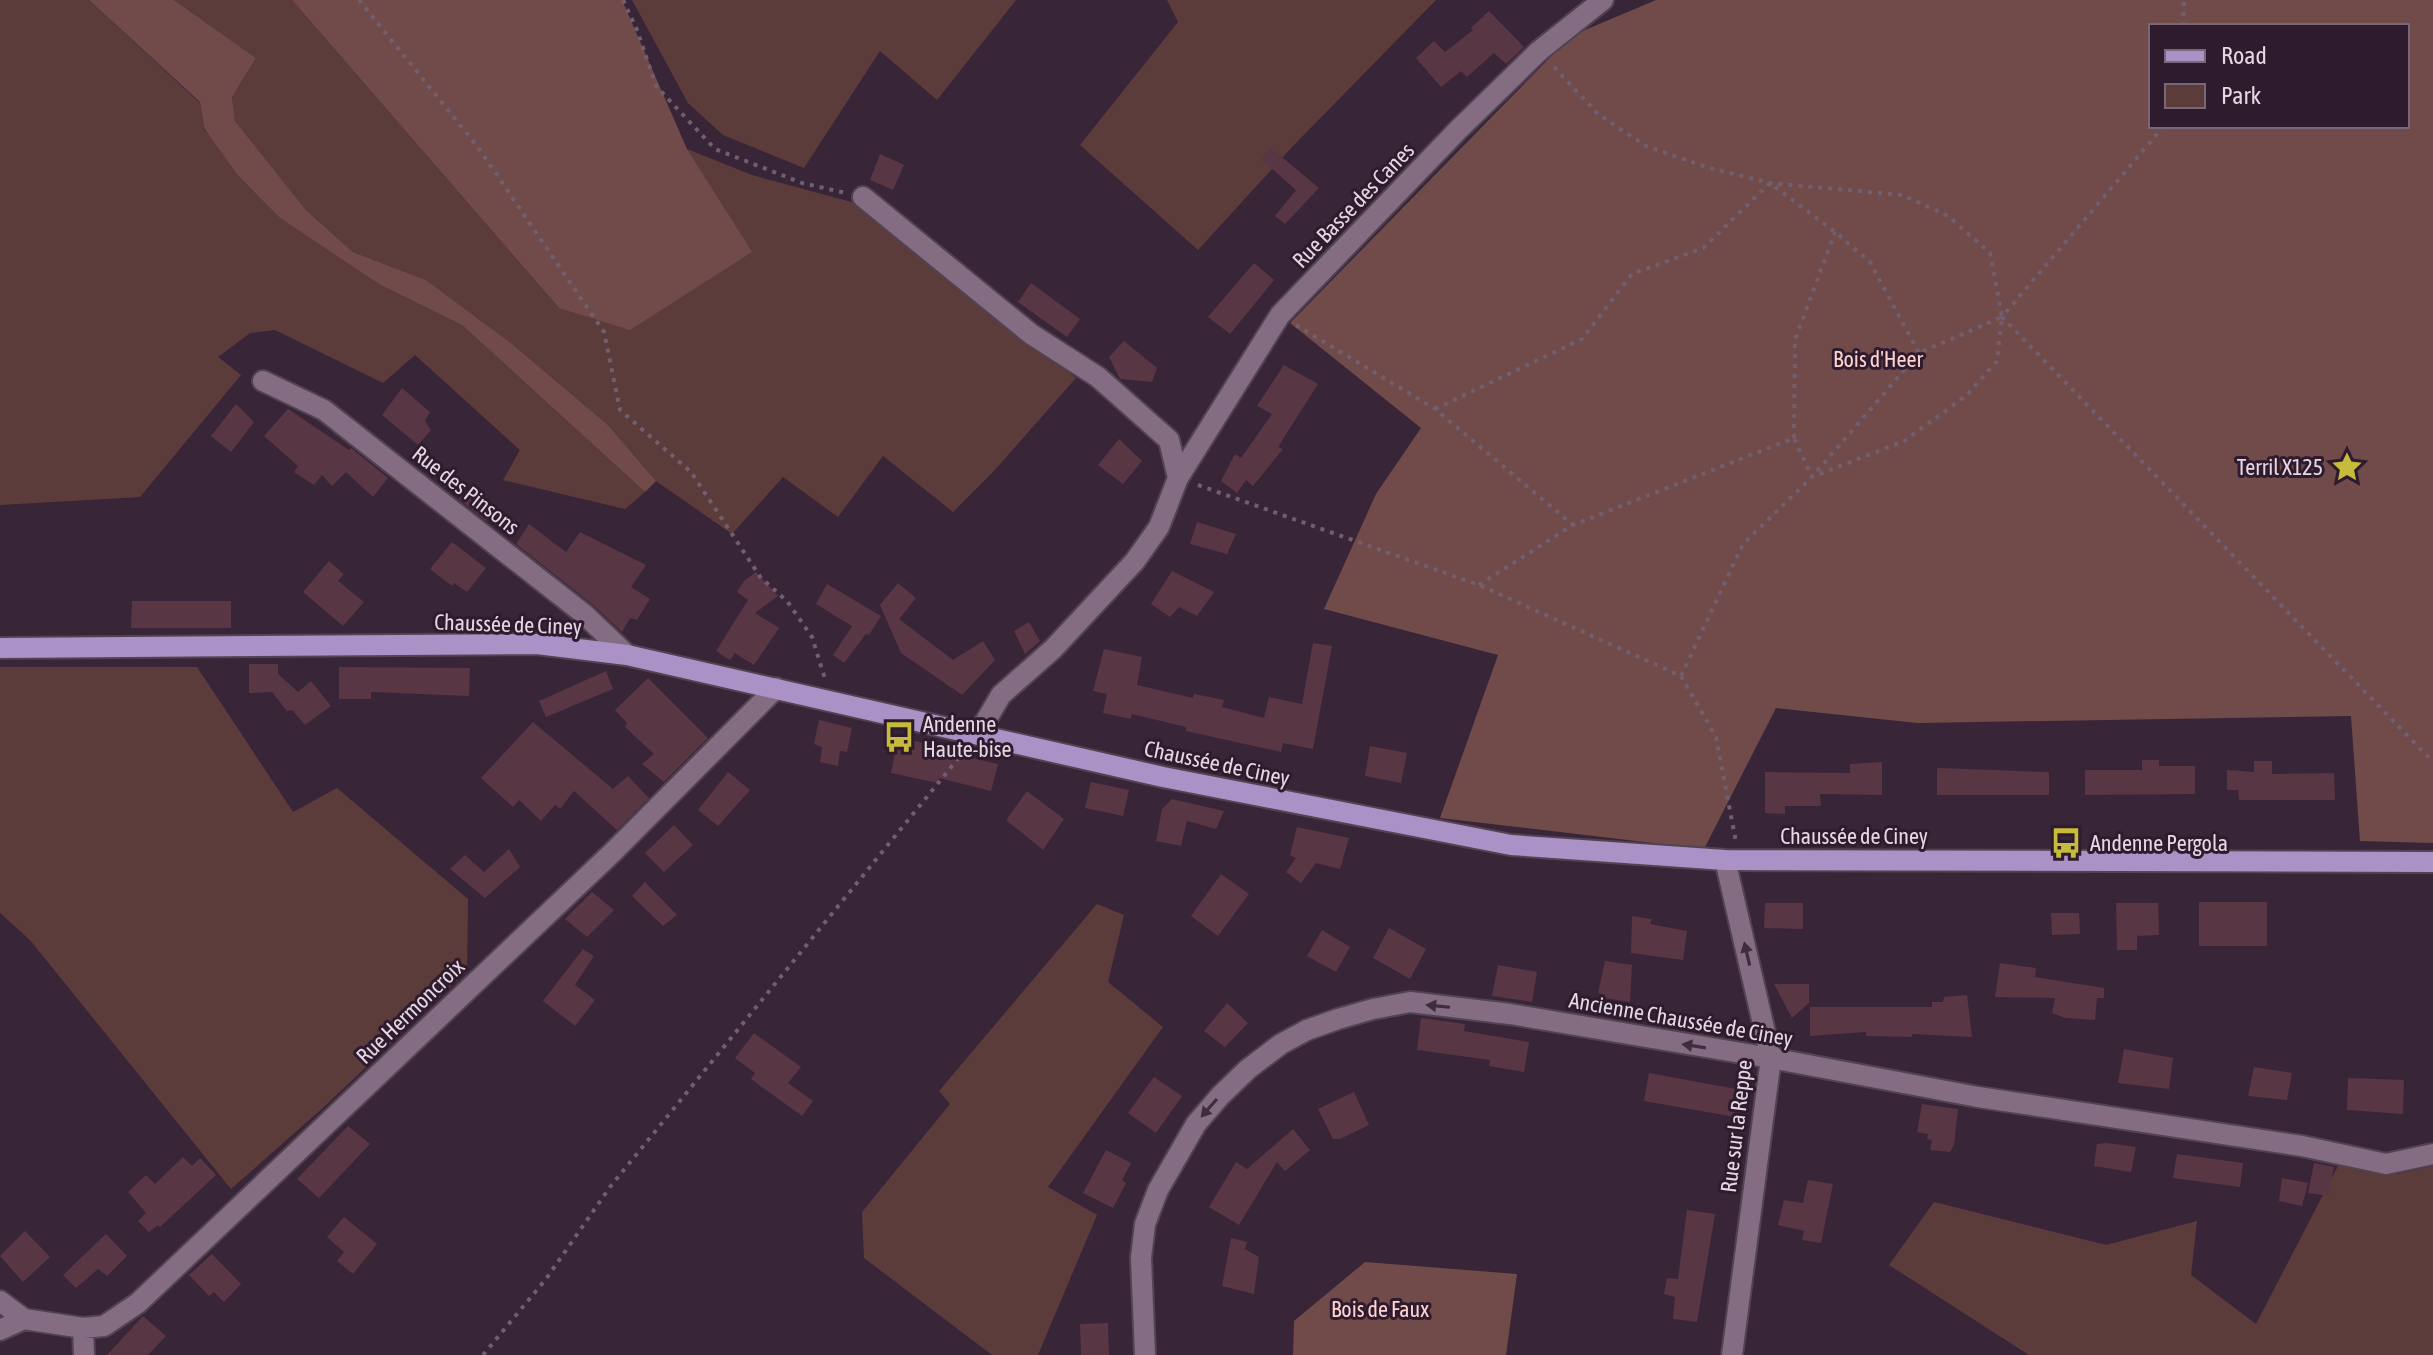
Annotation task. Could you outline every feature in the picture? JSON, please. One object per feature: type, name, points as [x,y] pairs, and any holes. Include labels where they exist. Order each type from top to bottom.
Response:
[{"type":"main road","name":"Chaussée de Ciney","points":[[0,648],[537,644],[627,655],[1163,777],[1511,845],[1733,860],[2433,862]]},
{"type":"street","name":"Rue Basse des Canes","points":[[978,734],[1001,695],[1053,649],[1135,561],[1159,527],[1178,478],[1280,315],[1457,131],[1539,51],[1603,0]]},
{"type":"street","points":[[863,197],[1031,334],[1098,377],[1169,440],[1178,478]]},
{"type":"street","name":"Rue des Pinsons","points":[[263,381],[324,410],[584,614],[627,655]]},
{"type":"street","name":"Rue Hermoncroix","points":[[83,1328],[104,1326],[138,1303],[614,851],[776,688]]},
{"type":"street","name":"Rue sur la Reppe","points":[[1732,1355],[1771,1058],[1733,860]]},
{"type":"street","name":"Ancienne Chaussée de Ciney","points":[[1145,1355],[1141,1258],[1145,1224],[1158,1190],[1196,1124],[1248,1069],[1281,1044],[1307,1030],[1373,1009],[1410,1002],[1510,1014],[1978,1097],[2302,1146],[2386,1164],[2433,1154]]},
{"type":"street","points":[[0,1301],[24,1319],[83,1328],[84,1355]]},
{"type":"street","points":[[0,1330],[24,1319]]},
{"type":"path","points":[[359,0],[477,146],[604,332],[620,410],[691,472],[761,578],[787,601],[812,637],[832,701]]},
{"type":"path","points":[[623,0],[656,86],[715,149],[802,183],[863,197]]},
{"type":"path","points":[[2183,24],[2184,0]]},
{"type":"path","points":[[1539,51],[1598,114],[1646,146],[1706,167],[1770,183],[1902,195],[1948,216],[1990,253],[2002,317],[1997,361],[1967,395],[1904,441],[1812,477]]},
{"type":"path","points":[[1681,676],[1743,544],[1812,477],[1919,353],[2002,317],[2162,128]]},
{"type":"path","points":[[1770,183],[1870,262],[1919,353]]},
{"type":"path","points":[[1435,409],[1582,339],[1632,274],[1703,248],[1770,183]]},
{"type":"path","points":[[1812,477],[1794,438],[1795,340],[1835,232]]},
{"type":"path","points":[[1280,315],[1435,409],[1573,525]]},
{"type":"path","points":[[2002,317],[2433,762]]},
{"type":"path","points":[[1479,585],[1573,525],[1794,438]]},
{"type":"path","points":[[1178,478],[1479,585],[1681,676],[1716,737],[1733,860]]},
{"type":"path","points":[[483,1355],[546,1279],[610,1187],[978,734]]},
{"type":"green space","points":[[0,0],[89,0],[200,103],[204,129],[280,218],[379,283],[462,325],[645,492],[625,509],[503,480],[520,450],[415,355],[383,383],[275,330],[250,333],[218,357],[241,375],[140,497],[0,505]]},
{"type":"green space","points":[[89,0],[174,0],[256,58],[232,97],[235,121],[306,210],[353,252],[426,280],[511,343],[608,425],[656,481],[645,492],[462,325],[379,284],[280,218],[237,174],[204,128],[200,102]]},
{"type":"green space","points":[[174,0],[292,0],[559,308],[751,252],[687,149],[752,175],[866,206],[1076,378],[993,472],[953,512],[883,456],[838,517],[783,477],[732,534],[656,481],[608,425],[511,343],[426,280],[353,252],[306,210],[235,121],[232,97],[256,58]]},
{"type":"green space","points":[[292,0],[622,0],[687,149],[752,252],[630,330],[559,308]]},
{"type":"green space","points":[[632,0],[1016,0],[937,100],[880,51],[804,168],[723,135],[688,103]]},
{"type":"green space","points":[[1167,0],[1436,0],[1293,146],[1198,250],[1080,145],[1178,22]]},
{"type":"green space","name":"Bois d'Heer","points":[[1656,0],[2433,0],[2433,843],[2360,841],[2351,716],[1917,723],[1776,708],[1704,849],[1440,818],[1498,655],[1324,609],[1376,494],[1421,428],[1290,323],[1571,36]]},
{"type":"green space","points":[[0,667],[197,667],[293,812],[337,788],[468,899],[467,971],[325,1106],[231,1189],[30,940],[0,913]]},
{"type":"green space","points":[[1097,904],[1124,915],[1108,982],[1163,1027],[1048,1187],[1097,1215],[1038,1355],[992,1355],[864,1258],[862,1212],[950,1104],[939,1091]]},
{"type":"green space","points":[[2339,1164],[2398,1174],[2433,1166],[2433,1355],[2029,1355],[1889,1265],[1934,1202],[2106,1245],[2197,1221],[2191,1275],[2256,1324]]},
{"type":"green space","name":"Bois de Faux","points":[[1365,1262],[1517,1274],[1506,1355],[1293,1355],[1294,1321]]},
{"type":"building","points":[[1489,11],[1524,47],[1506,64],[1494,53],[1467,77],[1461,71],[1441,87],[1416,58],[1434,41],[1445,52],[1473,30],[1471,28]]},
{"type":"building","points":[[1271,148],[1319,188],[1285,224],[1275,216],[1296,190],[1261,159]]},
{"type":"building","points":[[880,154],[904,165],[893,190],[870,180]]},
{"type":"building","points":[[1254,263],[1274,280],[1230,334],[1208,317]]},
{"type":"building","points":[[1031,283],[1080,319],[1067,337],[1018,302]]},
{"type":"building","points":[[1124,341],[1157,368],[1152,382],[1120,379],[1109,357]]},
{"type":"building","points":[[1284,365],[1318,384],[1278,447],[1283,449],[1253,486],[1246,480],[1237,493],[1221,481],[1235,454],[1241,458],[1272,414],[1257,406]]},
{"type":"building","points":[[402,388],[430,412],[425,421],[431,430],[418,445],[382,415]]},
{"type":"building","points":[[236,404],[254,422],[231,452],[211,436]]},
{"type":"building","points":[[288,409],[349,450],[351,448],[388,478],[373,497],[346,472],[332,486],[322,475],[314,485],[294,472],[298,466],[264,436]]},
{"type":"building","points":[[1119,439],[1142,461],[1123,484],[1098,465]]},
{"type":"building","points":[[468,488],[496,509],[486,521],[459,499]]},
{"type":"building","points":[[1197,522],[1236,534],[1227,554],[1190,544]]},
{"type":"building","points":[[529,524],[566,552],[580,532],[646,565],[631,587],[650,599],[637,620],[630,618],[622,632],[516,544]]},
{"type":"building","points":[[452,542],[486,568],[467,592],[454,583],[452,586],[430,569]]},
{"type":"building","points":[[329,561],[344,574],[338,581],[364,602],[343,626],[303,592]]},
{"type":"building","points":[[1172,571],[1214,592],[1197,616],[1179,607],[1170,617],[1151,604]]},
{"type":"building","points":[[756,572],[778,596],[755,613],[779,628],[754,665],[735,653],[730,660],[716,651],[748,600],[737,592],[744,581]]},
{"type":"building","points":[[898,583],[916,598],[899,619],[953,660],[983,641],[995,660],[962,695],[901,653],[880,605]]},
{"type":"building","points":[[827,584],[881,616],[844,663],[833,655],[852,626],[816,604]]},
{"type":"building","points":[[132,601],[231,601],[231,628],[131,628]]},
{"type":"building","points":[[1029,622],[1040,641],[1025,654],[1014,631]]},
{"type":"building","points":[[1313,643],[1332,646],[1313,749],[1283,743],[1281,752],[1186,731],[1186,727],[1132,714],[1131,719],[1103,713],[1107,694],[1093,691],[1104,649],[1142,657],[1137,685],[1193,698],[1194,694],[1224,700],[1222,707],[1264,718],[1269,697],[1302,704]]},
{"type":"building","points":[[249,664],[278,664],[278,674],[298,692],[311,681],[331,706],[305,725],[292,710],[287,711],[272,692],[249,693]]},
{"type":"building","points":[[339,667],[470,668],[469,696],[371,692],[371,699],[339,699]]},
{"type":"building","points":[[606,671],[613,689],[546,717],[539,701]]},
{"type":"building","points":[[648,678],[708,738],[664,782],[642,764],[654,754],[625,727],[627,723],[615,710]]},
{"type":"building","points":[[819,720],[852,728],[847,752],[840,751],[838,766],[820,762],[822,747],[814,744]]},
{"type":"building","points":[[533,722],[613,789],[628,776],[649,798],[617,830],[574,791],[560,809],[555,805],[541,821],[519,800],[513,807],[481,778]]},
{"type":"building","points":[[898,737],[945,748],[944,752],[998,764],[991,791],[939,778],[938,783],[891,773]]},
{"type":"building","points":[[1370,746],[1407,753],[1401,783],[1365,776]]},
{"type":"building","points":[[2142,760],[2159,760],[2159,766],[2195,766],[2195,794],[2085,795],[2085,770],[2142,770]]},
{"type":"building","points":[[2254,761],[2272,761],[2272,774],[2334,773],[2335,800],[2239,800],[2238,790],[2227,790],[2227,770],[2254,772]]},
{"type":"building","points":[[1882,762],[1882,795],[1820,794],[1821,806],[1785,806],[1785,814],[1765,813],[1765,772],[1850,773],[1850,764]]},
{"type":"building","points":[[1937,768],[2049,772],[2049,795],[1937,795]]},
{"type":"building","points":[[728,772],[750,790],[718,826],[698,810]]},
{"type":"building","points":[[1091,782],[1129,790],[1123,816],[1085,808]]},
{"type":"building","points":[[1027,791],[1064,819],[1043,850],[1006,820]]},
{"type":"building","points":[[1172,799],[1224,811],[1216,829],[1187,821],[1181,846],[1156,841],[1162,809]]},
{"type":"building","points":[[674,825],[693,845],[664,872],[645,853]]},
{"type":"building","points":[[1297,827],[1349,838],[1340,869],[1316,863],[1301,883],[1286,872],[1296,858],[1290,855]]},
{"type":"building","points":[[509,849],[520,867],[485,898],[450,869],[465,855],[484,872]]},
{"type":"building","points":[[1221,874],[1249,894],[1218,936],[1191,916]]},
{"type":"building","points":[[645,882],[677,915],[663,926],[632,896]]},
{"type":"building","points":[[592,892],[614,910],[587,937],[565,919]]},
{"type":"building","points":[[2199,902],[2267,902],[2267,946],[2199,946]]},
{"type":"building","points":[[1765,903],[1803,903],[1803,929],[1764,928]]},
{"type":"building","points":[[2116,903],[2158,903],[2159,935],[2137,936],[2137,950],[2117,950]]},
{"type":"building","points":[[2051,913],[2079,913],[2080,934],[2052,935]]},
{"type":"building","points":[[1632,916],[1652,919],[1650,924],[1687,931],[1683,960],[1631,953]]},
{"type":"building","points":[[1389,928],[1426,949],[1410,979],[1373,958]]},
{"type":"building","points":[[1322,930],[1350,947],[1336,972],[1307,956]]},
{"type":"building","points":[[583,949],[594,956],[575,985],[595,1000],[575,1026],[543,1001]]},
{"type":"building","points":[[1605,961],[1632,965],[1630,1002],[1604,998],[1605,995],[1598,993]]},
{"type":"building","points":[[2000,963],[2036,968],[2035,977],[2104,988],[2104,998],[2097,998],[2095,1020],[2065,1018],[2052,1013],[2055,998],[1995,997]]},
{"type":"building","points":[[1498,965],[1537,972],[1532,1002],[1492,996]]},
{"type":"building","points":[[1774,984],[1809,984],[1809,1003],[1792,1018]]},
{"type":"building","points":[[1967,995],[1972,1037],[1912,1034],[1912,1037],[1866,1036],[1866,1032],[1810,1036],[1810,1007],[1932,1007],[1932,1002],[1943,1002],[1944,997]]},
{"type":"building","points":[[1227,1003],[1248,1023],[1225,1047],[1204,1031]]},
{"type":"building","points":[[1421,1018],[1465,1024],[1464,1031],[1529,1042],[1524,1072],[1489,1066],[1490,1060],[1417,1050]]},
{"type":"building","points":[[754,1033],[801,1067],[788,1083],[813,1101],[802,1116],[751,1079],[755,1073],[735,1058]]},
{"type":"building","points":[[2124,1049],[2173,1058],[2169,1089],[2118,1083]]},
{"type":"building","points":[[2254,1067],[2292,1073],[2287,1100],[2248,1096]]},
{"type":"building","points":[[1649,1073],[1747,1091],[1741,1118],[1644,1101]]},
{"type":"building","points":[[1154,1077],[1182,1096],[1156,1133],[1128,1113]]},
{"type":"building","points":[[2348,1078],[2404,1080],[2403,1114],[2347,1110]]},
{"type":"building","points":[[1354,1092],[1369,1125],[1340,1139],[1333,1139],[1318,1109]]},
{"type":"building","points":[[1922,1104],[1958,1109],[1954,1145],[1950,1152],[1930,1150],[1932,1140],[1927,1139],[1928,1134],[1917,1132]]},
{"type":"building","points":[[348,1126],[370,1144],[319,1198],[297,1179]]},
{"type":"building","points":[[1293,1129],[1310,1150],[1285,1171],[1277,1162],[1239,1225],[1209,1207],[1236,1162],[1247,1169]]},
{"type":"building","points":[[2097,1144],[2136,1147],[2131,1172],[2094,1166]]},
{"type":"building","points":[[1106,1150],[1131,1163],[1122,1180],[1126,1183],[1113,1208],[1083,1193]]},
{"type":"building","points":[[2177,1154],[2243,1163],[2240,1187],[2173,1178]]},
{"type":"building","points":[[183,1157],[192,1166],[200,1158],[216,1175],[160,1227],[158,1225],[149,1232],[138,1221],[146,1213],[128,1192],[146,1175],[155,1184]]},
{"type":"building","points":[[2314,1163],[2334,1167],[2328,1196],[2308,1193]]},
{"type":"building","points":[[2282,1178],[2308,1183],[2302,1206],[2279,1201]]},
{"type":"building","points":[[1808,1180],[1833,1184],[1821,1243],[1802,1240],[1804,1231],[1778,1225],[1784,1200],[1803,1203]]},
{"type":"building","points":[[1687,1210],[1715,1214],[1697,1322],[1673,1319],[1675,1297],[1664,1294],[1667,1278],[1678,1279]]},
{"type":"building","points":[[344,1217],[377,1244],[353,1274],[337,1261],[344,1252],[327,1237]]},
{"type":"building","points":[[25,1231],[50,1257],[23,1282],[0,1256]]},
{"type":"building","points":[[106,1234],[127,1256],[107,1276],[98,1269],[76,1288],[63,1275]]},
{"type":"building","points":[[1231,1238],[1247,1242],[1245,1249],[1259,1257],[1254,1294],[1222,1286]]},
{"type":"building","points":[[212,1254],[241,1284],[224,1302],[214,1292],[209,1296],[189,1275]]},
{"type":"building","points":[[143,1316],[166,1336],[148,1355],[107,1355]]},
{"type":"building","points":[[1108,1323],[1109,1355],[1081,1355],[1080,1324]]},
{"type":"place","name":"Terril X125","points":[[2347,467]]},
{"type":"place","name":"Andenne Haute-bise","points":[[899,737]]},
{"type":"place","name":"Andenne Pergola","points":[[2066,843]]}]
